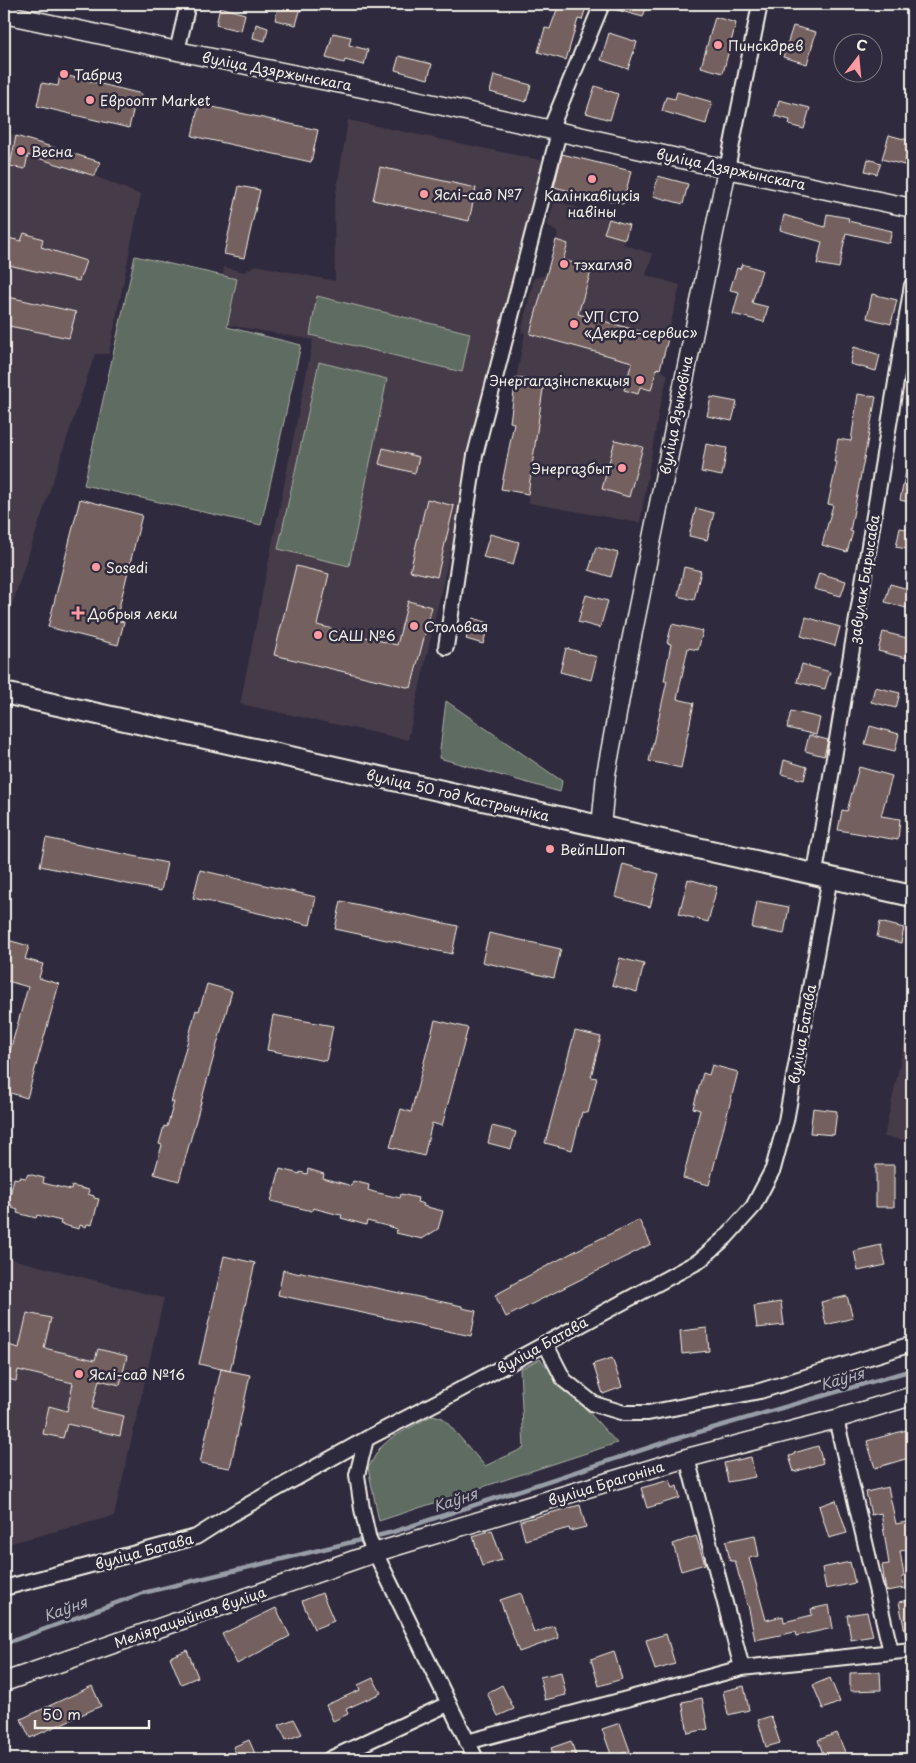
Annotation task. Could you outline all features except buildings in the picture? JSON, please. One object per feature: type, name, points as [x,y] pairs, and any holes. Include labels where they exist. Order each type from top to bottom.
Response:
[{"type":"main road","name":"вуліца 50 год Кастрычніка","points":[[4,693],[912,896]]},
{"type":"street","points":[[177,51],[188,4]]},
{"type":"street","points":[[446,647],[475,455],[554,131],[602,4]]},
{"type":"street","name":"вуліца Языковіча","points":[[600,827],[606,774],[625,671],[760,4]]},
{"type":"street","name":"вуліца Дзяржынскага","points":[[4,14],[362,88],[912,208]]},
{"type":"street","name":"завулак Барысава","points":[[823,875],[912,285]]},
{"type":"street","name":"вуліца Батава","points":[[4,1588],[196,1537],[237,1511],[366,1438],[443,1399],[699,1261],[726,1237],[753,1207],[773,1169],[786,1121],[823,875]]},
{"type":"street","points":[[545,1343],[564,1380],[594,1404],[624,1413],[648,1413],[760,1391],[912,1344]]},
{"type":"street","name":"вуліца Брагоніна","points":[[373,1546],[687,1458],[836,1419],[912,1396]]},
{"type":"street","points":[[836,1419],[891,1652]]},
{"type":"street","points":[[366,1438],[358,1475],[362,1510],[373,1546],[476,1759]]},
{"type":"street","points":[[687,1458],[742,1668]]},
{"type":"street","name":"Меліярацыйная вуліца","points":[[4,1682],[373,1546]]},
{"type":"street","points":[[468,1742],[742,1668],[912,1650]]},
{"type":"street","points":[[330,1759],[448,1704]]},
{"type":"shaded area","points":[[348,120],[545,161],[502,319],[408,740],[240,704],[313,340],[216,323],[224,267],[244,272],[255,265],[335,281],[334,205]]},
{"type":"shaded area","points":[[4,132],[45,145],[41,159],[95,176],[141,195],[109,354],[95,354],[4,629]]},
{"type":"shaded area","points":[[555,200],[629,225],[623,244],[653,254],[646,275],[680,285],[660,369],[668,375],[659,410],[640,523],[529,503],[527,494],[501,489],[514,423],[510,422],[525,333],[521,332],[534,278],[547,275],[558,233],[547,225]]},
{"type":"shaded area","points":[[906,1035],[912,1036],[912,1141],[884,1137]]},
{"type":"shaded area","points":[[4,1257],[164,1298],[114,1516],[4,1545]]},
{"type":"green space","points":[[135,256],[237,279],[227,327],[301,345],[261,525],[84,485]]},
{"type":"green space","points":[[317,296],[470,333],[462,372],[310,335]]},
{"type":"green space","points":[[319,362],[387,379],[349,566],[278,549]]},
{"type":"green space","points":[[446,701],[562,781],[560,792],[439,758]]},
{"type":"green space","points":[[540,1359],[617,1443],[379,1521],[368,1468],[379,1449],[391,1438],[433,1415],[443,1418],[485,1466],[524,1448],[520,1369]]},
{"type":"waterway","name":"Каўня","points":[[4,1644],[143,1593],[393,1532],[675,1439],[912,1370]]},
{"type":"place","name":"Пинскдрев","points":[[718,45]]},
{"type":"place","name":"Табриз","points":[[64,74]]},
{"type":"place","name":"Евроопт Market","points":[[90,100]]},
{"type":"place","name":"Весна","points":[[21,151]]},
{"type":"place","name":"Калінкавіцкія навіны","points":[[592,179]]},
{"type":"place","name":"Яслі-сад №7","points":[[424,194]]},
{"type":"place","name":"тэхагляд","points":[[564,264]]},
{"type":"place","name":"УП СТО «Декра-сервис»","points":[[574,324]]},
{"type":"place","name":"Энергагазінспекцыя","points":[[640,380]]},
{"type":"place","name":"Энергазбыт","points":[[622,468]]},
{"type":"place","name":"Sosedi","points":[[96,567]]},
{"type":"place","name":"Добрыя леки","points":[[78,613]]},
{"type":"place","name":"Столовая","points":[[414,626]]},
{"type":"place","name":"САШ №6","points":[[318,635]]},
{"type":"place","name":"ВейпШоп","points":[[550,849]]},
{"type":"place","name":"Яслі-сад №16","points":[[79,1374]]}]
